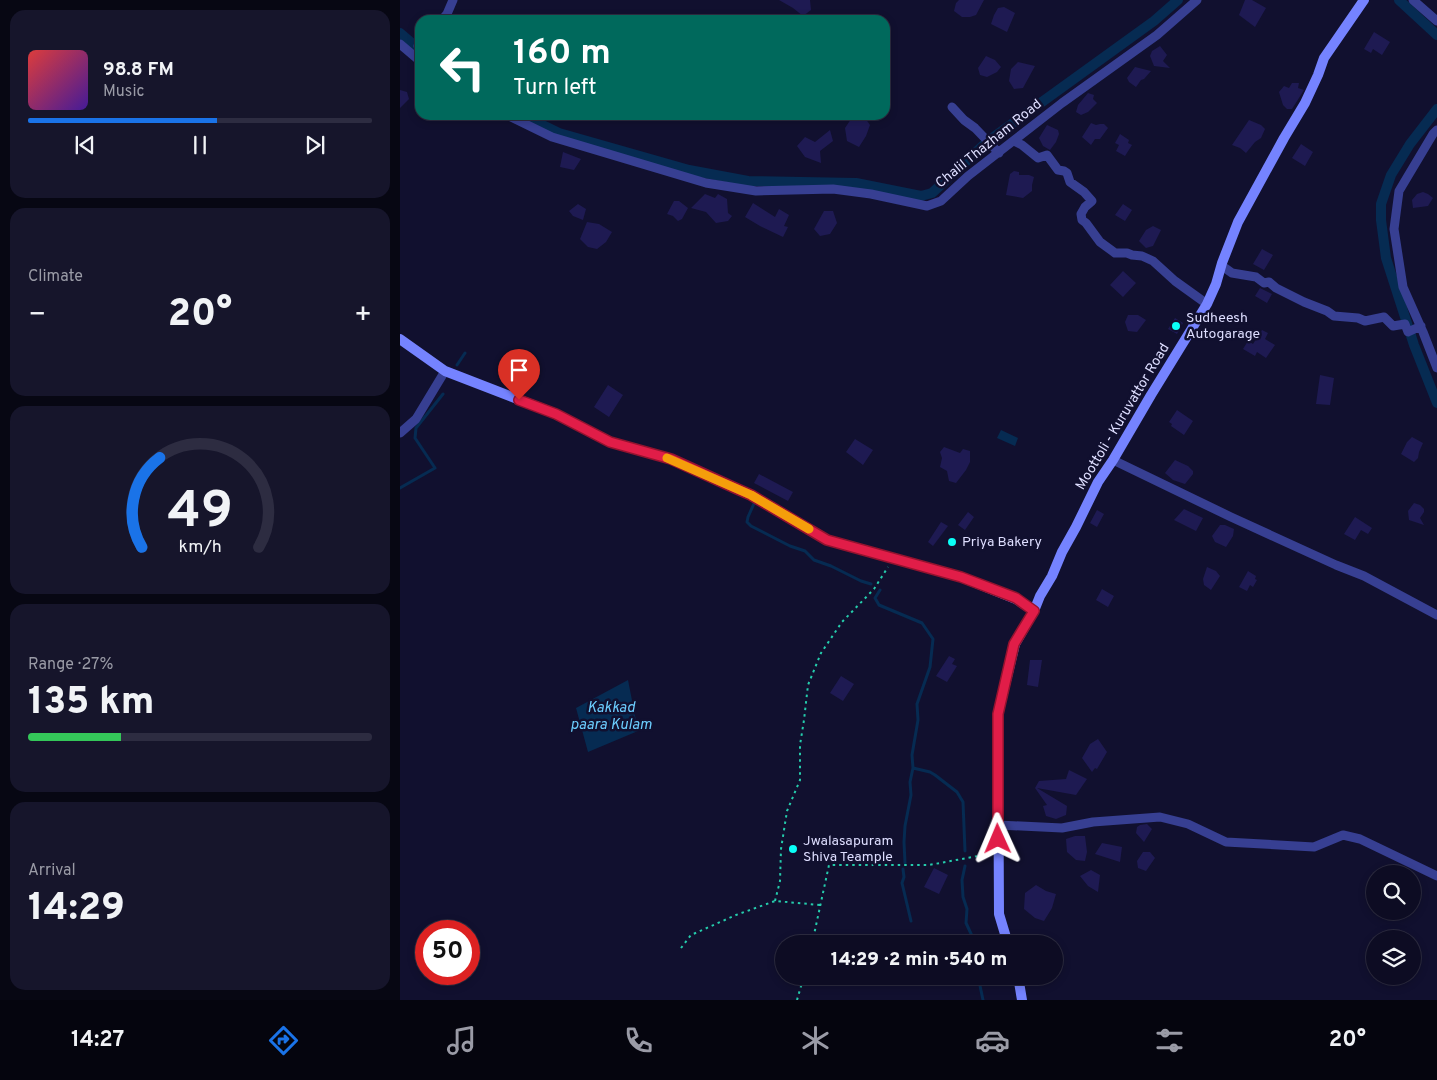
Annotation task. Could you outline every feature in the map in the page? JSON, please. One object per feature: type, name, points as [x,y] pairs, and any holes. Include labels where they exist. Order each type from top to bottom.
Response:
[{"type":"main road","name":"Moottoli - Kuruvattor Road","points":[[1005,935],[999,914],[998,714],[1014,644],[1034,611],[1098,482],[1207,304],[1238,222],[1305,103],[1324,58],[1364,0]]},
{"type":"main road","points":[[400,338],[445,371],[556,414],[610,442],[671,459],[751,495],[827,540],[961,577],[1016,598],[1034,611]]},
{"type":"main road","points":[[1020,985],[1022,1000]]},
{"type":"street","points":[[445,15],[453,0]]},
{"type":"street","name":"Chalil Thazham Road","points":[[517,120],[552,137],[706,183],[756,191],[834,189],[871,194],[927,206],[941,201],[968,176],[1062,103],[1157,36],[1197,0]]},
{"type":"street","points":[[1413,0],[1437,21]]},
{"type":"street","points":[[400,44],[415,57]]},
{"type":"street","points":[[952,107],[998,153]]},
{"type":"street","points":[[1437,130],[1399,191],[1394,229],[1403,287],[1414,329],[1437,368]]},
{"type":"street","points":[[1014,140],[1038,158],[1047,155],[1058,170],[1064,171],[1070,182],[1084,192],[1092,201],[1081,214],[1082,220],[1100,242],[1115,253],[1127,252],[1132,255],[1142,256],[1153,262],[1207,304]]},
{"type":"street","points":[[1221,268],[1232,273],[1256,277],[1264,283],[1270,282],[1276,288],[1334,316],[1358,318],[1365,321],[1384,317],[1393,326],[1405,324],[1414,329]]},
{"type":"street","points":[[400,433],[416,419],[445,371]]},
{"type":"street","points":[[1113,460],[1231,517],[1364,576],[1437,615]]},
{"type":"street","points":[[998,825],[1062,828],[1093,822],[1160,817],[1188,824],[1226,842],[1314,847],[1343,835],[1360,839],[1437,876]]},
{"type":"path","points":[[775,901],[780,881],[781,849],[787,811],[800,780],[800,745],[808,685],[821,653],[842,622],[874,589],[893,558]]},
{"type":"path","points":[[814,935],[828,864],[929,865],[998,852]]},
{"type":"path","points":[[680,948],[691,935],[736,915],[775,901],[820,905]]},
{"type":"path","points":[[797,1000],[801,985]]},
{"type":"water","points":[[1001,430],[1018,438],[1015,446],[997,438]]},
{"type":"water","name":"Kakkad paara Kulam","points":[[628,680],[638,731],[588,752],[576,708]]},
{"type":"building","points":[[779,0],[810,0],[811,10],[804,15]]},
{"type":"building","points":[[959,0],[984,0],[976,15],[962,17],[954,11]]},
{"type":"building","points":[[1245,0],[1252,0],[1266,8],[1255,27],[1239,15]]},
{"type":"building","points":[[1004,7],[1015,13],[1007,32],[991,24],[998,8]]},
{"type":"building","points":[[1374,32],[1390,42],[1382,55],[1373,49],[1371,53],[1364,49]]},
{"type":"building","points":[[1160,46],[1167,55],[1163,61],[1170,68],[1154,66],[1150,56],[1152,51]]},
{"type":"building","points":[[986,56],[995,60],[1001,67],[997,72],[987,77],[980,75],[978,68]]},
{"type":"building","points":[[1018,62],[1035,66],[1023,88],[1014,89],[1009,81],[1011,69]]},
{"type":"building","points":[[1135,67],[1151,71],[1136,87],[1127,78]]},
{"type":"building","points":[[1292,83],[1299,83],[1298,88],[1304,90],[1292,109],[1287,109],[1283,105],[1279,92],[1284,86],[1289,88]]},
{"type":"building","points":[[400,90],[407,92],[409,99],[400,108]]},
{"type":"building","points":[[1088,93],[1094,95],[1093,99],[1097,103],[1088,112],[1081,115],[1076,112],[1078,105]]},
{"type":"building","points":[[850,120],[866,120],[870,125],[859,147],[847,141],[845,128]]},
{"type":"building","points":[[1249,120],[1261,125],[1265,129],[1261,138],[1246,153],[1232,145]]},
{"type":"building","points":[[1091,123],[1096,125],[1104,124],[1108,128],[1100,139],[1095,139],[1091,145],[1082,137]]},
{"type":"building","points":[[1047,125],[1058,130],[1059,134],[1050,150],[1043,146],[1039,138]]},
{"type":"building","points":[[830,130],[833,141],[820,151],[821,163],[805,157],[797,146],[805,137],[815,142]]},
{"type":"building","points":[[1120,134],[1129,140],[1128,143],[1132,145],[1125,156],[1116,151],[1119,145],[1115,143]]},
{"type":"building","points":[[1301,144],[1313,152],[1305,166],[1292,158]]},
{"type":"building","points":[[563,152],[581,159],[574,170],[560,167]]},
{"type":"building","points":[[1014,171],[1019,172],[1019,175],[1034,177],[1032,191],[1023,198],[1006,195],[1010,174]]},
{"type":"building","points":[[1423,192],[1433,198],[1428,206],[1413,208],[1412,200],[1417,194]]},
{"type":"building","points":[[705,194],[715,198],[718,194],[727,199],[728,213],[732,216],[728,221],[716,223],[706,212],[691,208]]},
{"type":"building","points":[[674,201],[679,201],[688,208],[682,219],[678,221],[673,216],[667,214]]},
{"type":"building","points":[[753,203],[775,217],[779,209],[789,215],[784,226],[788,227],[783,237],[745,217]]},
{"type":"building","points":[[578,204],[586,209],[583,220],[573,216],[569,211]]},
{"type":"building","points":[[1123,204],[1132,210],[1125,221],[1115,215]]},
{"type":"building","points":[[824,211],[833,211],[837,223],[830,234],[820,236],[814,229]]},
{"type":"building","points":[[587,222],[599,224],[612,232],[606,242],[597,249],[588,247],[580,239]]},
{"type":"building","points":[[1153,226],[1161,230],[1153,246],[1146,248],[1139,241],[1146,230]]},
{"type":"building","points":[[1262,249],[1273,255],[1264,270],[1253,264]]},
{"type":"building","points":[[1123,271],[1136,283],[1123,297],[1110,285]]},
{"type":"building","points":[[1260,288],[1272,294],[1267,303],[1255,296]]},
{"type":"building","points":[[1128,315],[1138,315],[1146,320],[1137,332],[1128,331],[1125,322]]},
{"type":"building","name":"Sudheesh Autogarage","points":[[1175,318],[1183,323],[1177,334],[1168,329]]},
{"type":"building","points":[[1262,330],[1268,333],[1265,339],[1275,345],[1266,358],[1257,352],[1255,356],[1243,349],[1248,341],[1253,344]]},
{"type":"building","points":[[1320,375],[1334,378],[1330,405],[1316,404]]},
{"type":"building","points":[[608,385],[623,395],[609,417],[594,407]]},
{"type":"building","points":[[1177,410],[1193,421],[1184,435],[1171,426],[1172,424],[1169,422]]},
{"type":"building","points":[[1412,437],[1423,443],[1418,458],[1414,462],[1401,454]]},
{"type":"building","points":[[855,439],[873,450],[863,465],[846,452]]},
{"type":"building","points":[[944,447],[960,453],[963,449],[970,451],[970,462],[956,483],[949,481],[947,471],[940,467],[942,458],[940,452]]},
{"type":"building","points":[[1175,460],[1188,466],[1193,471],[1193,474],[1185,484],[1173,480],[1165,473]]},
{"type":"building","points":[[759,474],[793,492],[788,501],[754,483]]},
{"type":"building","points":[[1414,503],[1424,509],[1420,518],[1424,525],[1409,520],[1408,511]]},
{"type":"building","points":[[1184,509],[1203,518],[1196,531],[1174,520]]},
{"type":"building","points":[[1097,510],[1104,514],[1097,527],[1090,523]]},
{"type":"building","points":[[968,512],[974,517],[965,530],[958,525]]},
{"type":"building","points":[[1355,517],[1372,528],[1368,534],[1361,530],[1355,540],[1344,534]]},
{"type":"building","points":[[941,522],[948,526],[933,546],[928,542]]},
{"type":"building","points":[[1220,525],[1234,529],[1233,536],[1226,547],[1215,542],[1212,536]]},
{"type":"building","points":[[1207,567],[1216,571],[1220,576],[1211,590],[1204,585],[1203,579]]},
{"type":"building","points":[[1248,571],[1256,576],[1255,579],[1257,580],[1253,587],[1250,585],[1247,591],[1239,587]]},
{"type":"building","points":[[1102,589],[1114,596],[1108,607],[1096,600]]},
{"type":"building","points":[[949,656],[955,659],[952,664],[957,666],[947,682],[936,676]]},
{"type":"building","points":[[1030,660],[1042,660],[1038,687],[1027,685]]},
{"type":"building","points":[[841,676],[854,684],[843,701],[830,693]]},
{"type":"building","points":[[1098,739],[1107,752],[1097,769],[1095,768],[1092,772],[1082,758],[1090,744]]},
{"type":"building","points":[[1069,770],[1087,779],[1076,795],[1037,788],[1067,806],[1066,815],[1056,819],[1046,816],[1043,806],[1047,805],[1035,788],[1039,781],[1066,779]]},
{"type":"building","points":[[1147,824],[1152,829],[1144,842],[1136,833],[1137,827]]},
{"type":"building","points":[[1075,836],[1085,836],[1087,852],[1085,861],[1076,860],[1067,852],[1066,839]]},
{"type":"building","points":[[1102,843],[1122,847],[1120,862],[1095,854]]},
{"type":"building","points":[[1143,852],[1150,852],[1155,858],[1146,871],[1138,868],[1137,861]]},
{"type":"building","points":[[934,868],[948,875],[939,894],[924,887]]},
{"type":"building","points":[[1091,870],[1100,875],[1098,892],[1088,886],[1080,876]]},
{"type":"building","points":[[1036,885],[1056,894],[1052,908],[1044,921],[1035,918],[1024,909],[1025,893]]},
{"type":"waterway","points":[[532,120],[559,133],[689,170],[748,181],[856,183],[921,196],[932,193],[988,141],[1154,21],[1178,0]]},
{"type":"waterway","points":[[1399,0],[1437,35]]},
{"type":"waterway","points":[[400,33],[415,46]]},
{"type":"waterway","points":[[1437,109],[1410,144],[1391,175],[1381,204],[1386,258],[1414,345],[1437,403]]},
{"type":"waterway","points":[[457,365],[465,353]]},
{"type":"waterway","points":[[400,488],[435,468],[415,438],[416,428],[443,394]]},
{"type":"waterway","points":[[756,499],[747,522],[751,526],[790,546],[805,551],[814,560],[871,584]]},
{"type":"waterway","points":[[880,590],[875,598],[879,605],[922,623],[933,639],[930,667],[917,704],[918,720],[912,755],[913,768],[930,772],[957,792],[963,802],[965,851]]},
{"type":"waterway","points":[[905,863],[905,826],[911,795],[910,782],[913,768]]},
{"type":"waterway","points":[[965,866],[962,880],[963,897],[967,909],[966,923],[972,935]]},
{"type":"waterway","points":[[903,869],[904,877],[902,883],[911,921]]},
{"type":"waterway","points":[[980,985],[983,1000]]},
{"type":"slow traffic","points":[[667,458],[751,495],[809,529]]},
{"type":"place","name":"Sudheesh Autogarage","points":[[1176,326]]},
{"type":"place","name":"Priya Bakery","points":[[952,542]]},
{"type":"place","name":"Jwalasapuram Shiva Teample","points":[[793,849]]},
{"type":"route","points":[[519,400],[556,414],[610,442],[671,459],[751,495],[827,540],[961,577],[1016,598],[1034,611],[1014,644],[998,714],[998,839]]}]
